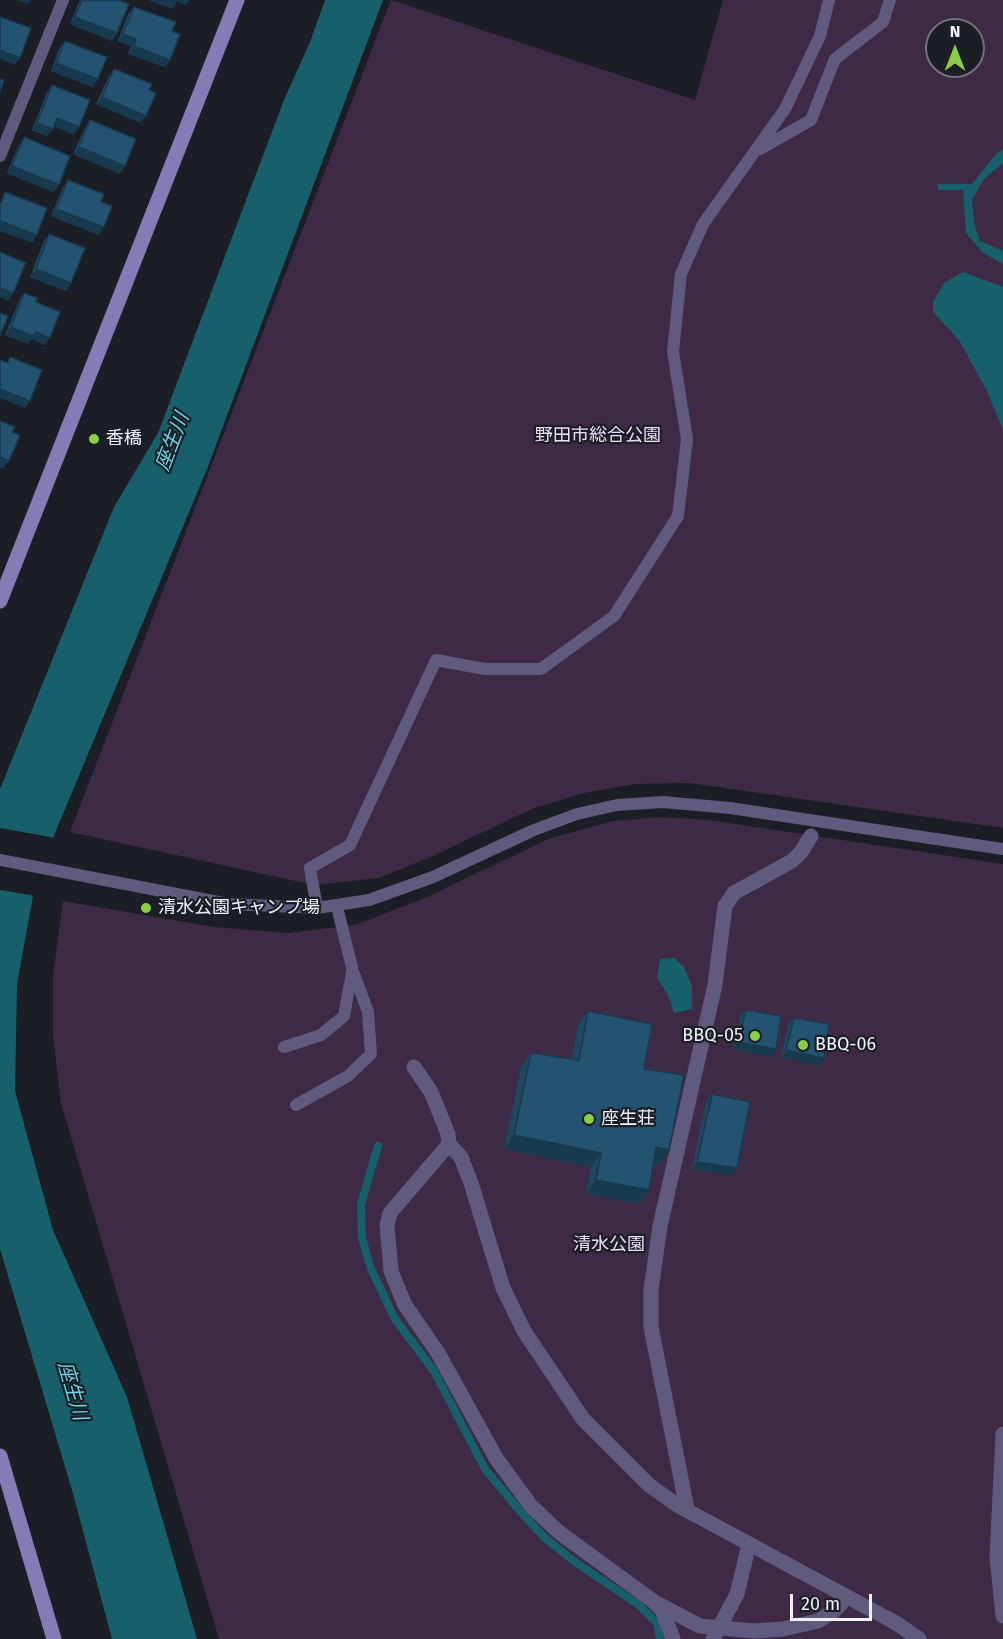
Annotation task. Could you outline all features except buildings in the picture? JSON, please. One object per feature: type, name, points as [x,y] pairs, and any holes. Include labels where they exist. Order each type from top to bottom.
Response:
[{"type":"street","points":[[0,602],[237,0]]},
{"type":"street","points":[[687,1509],[651,1327],[651,1290],[660,1226],[715,985],[725,906],[734,893],[792,861],[811,836]]},
{"type":"street","points":[[414,1067],[431,1092],[448,1134],[449,1144],[460,1157],[471,1183],[503,1287],[524,1330],[583,1419],[649,1485],[687,1509],[919,1639]]},
{"type":"street","points":[[449,1144],[390,1213],[388,1250],[391,1271],[405,1305],[438,1353],[496,1458],[531,1506],[560,1533],[653,1601],[716,1634],[800,1626],[818,1622],[834,1611],[847,1597]]},
{"type":"street","points":[[1003,1434],[997,1557],[1003,1616]]},
{"type":"street","points":[[0,1456],[54,1639]]},
{"type":"street","points":[[716,1634],[736,1594],[749,1544]]},
{"type":"street","points":[[653,1601],[662,1610],[673,1639]]},
{"type":"lane","points":[[0,156],[63,0]]},
{"type":"lane","points":[[317,908],[310,868],[350,845],[436,660],[486,669],[541,669],[614,616],[678,516],[687,439],[673,352],[681,274],[703,224],[785,109],[815,47],[829,0]]},
{"type":"lane","points":[[756,151],[811,120],[835,59],[883,22],[890,0]]},
{"type":"lane","points":[[0,860],[229,904],[317,908],[337,907],[369,900],[433,877],[534,830],[577,814],[617,805],[663,802],[730,808],[1003,849]]},
{"type":"lane","points":[[296,1106],[348,1076],[371,1054],[368,1012],[353,971],[337,907]]},
{"type":"lane","points":[[284,1047],[321,1035],[344,1016],[353,971]]},
{"type":"green space","name":"野田市総合公園","points":[[391,0],[695,100],[723,0],[1003,0],[1003,828],[690,783],[635,784],[584,793],[534,808],[428,858],[379,878],[314,885],[70,832]]},
{"type":"green space","name":"清水公園","points":[[661,817],[709,820],[1003,864],[1003,1639],[219,1639],[61,1103],[53,1035],[53,976],[63,901],[214,927],[288,933],[355,925],[425,898],[548,839],[612,821]]},
{"type":"water","name":"座生川","points":[[325,0],[383,0],[207,469],[55,833],[33,896],[17,984],[15,1091],[53,1230],[127,1397],[197,1639],[112,1639],[72,1490],[0,1249],[0,789],[114,507],[158,433],[284,100],[310,42]]},
{"type":"water","points":[[1003,149],[1003,163],[984,179],[972,200],[974,223],[980,241],[1003,251],[1003,264],[982,252],[966,233],[963,190],[938,190],[937,184],[972,184],[995,155]]},
{"type":"water","points":[[963,272],[1003,287],[1003,430],[986,389],[959,340],[933,312],[933,302],[944,283]]},
{"type":"water","points":[[674,958],[684,967],[692,986],[692,1009],[674,1013],[668,995],[657,978],[660,959]]},
{"type":"pier","points":[[0,828],[56,838],[36,896],[0,890]]},
{"type":"waterway","points":[[378,1146],[361,1204],[362,1238],[371,1269],[395,1319],[434,1371],[485,1469],[545,1538],[575,1562],[639,1605],[657,1623],[660,1639]]},
{"type":"place","name":"香橋","points":[[94,439]]},
{"type":"place","name":"清水公園キャンプ場","points":[[146,908]]},
{"type":"place","name":"BBQ-05","points":[[755,1036]]},
{"type":"place","name":"BBQ-06","points":[[803,1045]]},
{"type":"place","name":"座生荘","points":[[589,1119]]}]
